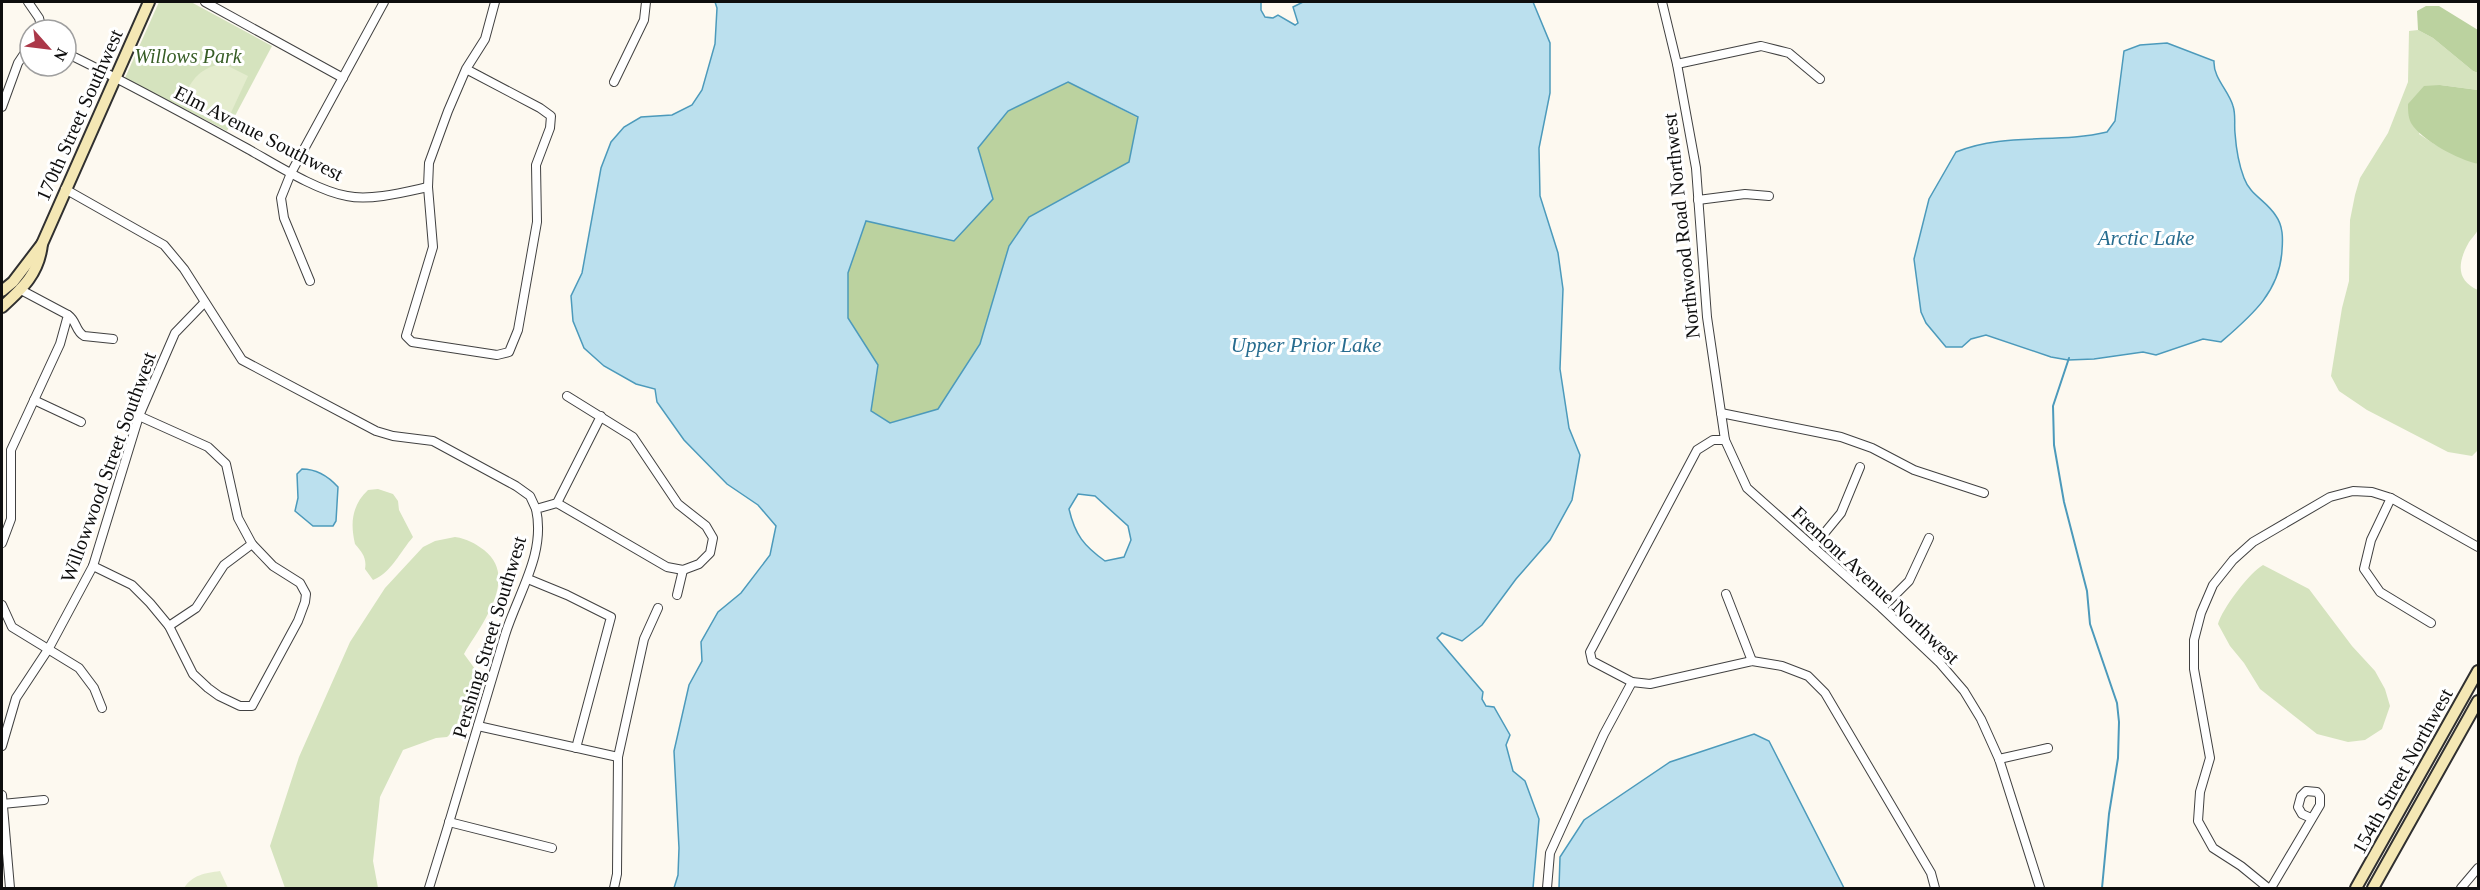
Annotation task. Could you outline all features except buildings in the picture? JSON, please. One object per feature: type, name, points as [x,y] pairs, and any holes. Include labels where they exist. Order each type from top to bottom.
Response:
[{"type":"street","points":[[28,2],[39,18]]},
{"type":"street","name":"170th Street Southwest","points":[[2,291],[13,282],[42,244],[149,2]]},
{"type":"street","points":[[205,2],[343,78]]},
{"type":"street","points":[[222,11],[227,2]]},
{"type":"street","points":[[310,281],[284,218],[281,198],[291,173],[384,2]]},
{"type":"street","points":[[466,69],[540,108],[550,116],[550,128],[536,165],[537,222],[518,330],[509,352],[497,355],[412,342],[406,336],[433,248],[428,187],[429,163],[466,69],[485,39],[495,2]]},
{"type":"street","points":[[614,82],[644,20],[646,2]]},
{"type":"street","name":"Northwood Road Northwest","points":[[1662,2],[1677,64],[1696,168],[1707,317],[1721,413]]},
{"type":"street","points":[[1677,64],[1761,46],[1789,53],[1820,79]]},
{"type":"street","name":"Elm Avenue Southwest","points":[[78,59],[116,77],[291,173],[347,197],[398,193],[428,187]]},
{"type":"street","points":[[2,107],[18,63]]},
{"type":"street","points":[[65,189],[164,245],[184,268],[242,360],[376,431],[393,436],[433,441],[516,486],[530,496],[536,509],[557,503],[667,567],[683,570],[699,564],[710,552],[713,538],[706,526],[678,504],[633,437],[567,396]]},
{"type":"street","points":[[1698,200],[1745,194],[1769,196]]},
{"type":"street","name":"170th Street Southwest","points":[[2,307],[21,290],[40,262],[42,244]]},
{"type":"street","points":[[21,290],[68,315],[75,321],[78,330],[84,336],[113,339]]},
{"type":"street","name":"Willowwood Street Southwest","points":[[2,747],[16,698],[49,648],[93,566],[139,416],[175,333],[204,303]]},
{"type":"street","points":[[2,543],[10,519],[11,450],[60,344],[68,315]]},
{"type":"street","points":[[34,400],[81,422]]},
{"type":"street","points":[[1721,413],[1841,437],[1872,448],[1914,470],[1984,493]]},
{"type":"street","name":"Fremont Avenue Northwest","points":[[1721,413],[1725,440],[1747,488],[1882,608],[1939,662],[1964,691],[1981,719],[1999,759],[2040,888]]},
{"type":"street","points":[[93,566],[132,585],[169,626],[193,674],[219,696],[240,706],[252,706],[298,621],[305,602],[306,594],[300,583],[273,566],[252,544],[238,518],[226,464],[208,447],[139,416]]},
{"type":"street","points":[[557,503],[601,416]]},
{"type":"street","points":[[1725,440],[1713,440],[1697,450],[1590,652],[1592,661],[1632,682],[1650,684],[1752,661],[1782,666],[1808,676],[1825,693],[1931,873],[1935,888]]},
{"type":"street","points":[[1813,547],[1841,513],[1860,467]]},
{"type":"street","points":[[2311,818],[2270,888],[2213,848],[2198,821],[2200,792],[2210,758],[2194,669],[2194,640],[2201,613],[2213,585],[2233,560],[2253,542],[2330,497],[2353,491],[2363,491],[2391,498],[2478,547]]},
{"type":"street","points":[[2391,498],[2371,540],[2364,569],[2380,592],[2431,623]]},
{"type":"street","name":"Pershing Street Southwest","points":[[429,888],[507,631],[528,579],[538,537],[539,525],[536,509]]},
{"type":"street","points":[[1882,608],[1909,581],[1929,538]]},
{"type":"street","points":[[169,626],[196,608],[224,566],[252,544]]},
{"type":"street","points":[[677,595],[683,570]]},
{"type":"street","points":[[528,579],[611,617],[576,748]]},
{"type":"street","points":[[1726,594],[1752,661]]},
{"type":"street","points":[[2,606],[12,627],[79,668],[94,688],[102,708]]},
{"type":"street","points":[[614,888],[617,874],[618,757],[644,639],[658,608]]},
{"type":"street","name":"154th Street Northwest","points":[[2356,888],[2478,671]]},
{"type":"street","points":[[1547,888],[1550,853],[1604,734],[1632,682]]},
{"type":"street","name":"154th Street Northwest","points":[[2373,888],[2478,701]]},
{"type":"street","points":[[478,726],[618,757]]},
{"type":"street","points":[[1999,759],[2048,748]]},
{"type":"street","points":[[2,795],[10,888]]},
{"type":"street","points":[[2,804],[44,800]]},
{"type":"street","points":[[449,822],[552,848]]},
{"type":"street","points":[[2461,888],[2478,868]]},
{"type":"green space","name":"Willows Park","points":[[159,2],[191,2],[272,46],[227,131],[125,78]]},
{"type":"green space","points":[[2426,6],[2439,6],[2478,30],[2478,73],[2433,38],[2418,30],[2417,11]]},
{"type":"green space","points":[[2418,30],[2433,38],[2478,73],[2478,90],[2440,85],[2419,134],[2434,144],[2478,164],[2478,229],[2464,251],[2461,265],[2466,282],[2478,290],[2478,450],[2472,456],[2448,452],[2367,410],[2339,391],[2331,376],[2342,308],[2349,281],[2350,220],[2355,195],[2360,178],[2388,133],[2408,82],[2409,31]]},
{"type":"green space","points":[[224,64],[248,76],[229,117],[223,120],[183,99],[198,75],[216,65]]},
{"type":"green space","points":[[1068,82],[1138,118],[1129,162],[1029,217],[1009,246],[980,344],[938,409],[890,423],[871,411],[878,365],[848,318],[848,273],[866,221],[993,199],[978,148],[1008,111]]},
{"type":"green space","points":[[2440,85],[2478,90],[2478,164],[2441,148],[2423,136],[2411,123],[2408,104],[2424,86]]},
{"type":"green space","points":[[378,489],[393,494],[413,537],[390,567],[373,580],[365,569],[363,555],[355,544],[353,522],[356,508],[363,496],[368,490]]},
{"type":"green space","points":[[455,537],[471,542],[484,550],[494,561],[498,574],[498,588],[494,602],[464,654],[475,669],[469,698],[456,729],[447,737],[436,738],[403,750],[380,797],[373,861],[378,888],[285,888],[270,846],[299,757],[350,642],[385,588],[423,547],[435,541]]},
{"type":"green space","points":[[2263,565],[2309,589],[2352,646],[2375,671],[2385,689],[2390,706],[2382,729],[2365,740],[2348,742],[2317,734],[2260,689],[2230,646],[2218,624],[2237,592]]},
{"type":"green space","points":[[220,871],[228,888],[184,888],[195,877]]},
{"type":"water","name":"Upper Prior Lake","points":[[715,2],[1261,2],[1261,10],[1265,17],[1273,18],[1278,15],[1295,25],[1298,23],[1293,7],[1303,2],[1533,2],[1550,43],[1550,93],[1539,148],[1540,196],[1558,253],[1563,289],[1560,369],[1569,428],[1580,455],[1572,500],[1550,540],[1516,579],[1482,625],[1462,641],[1442,633],[1437,638],[1483,692],[1482,699],[1486,706],[1494,707],[1510,735],[1506,745],[1513,771],[1525,781],[1539,819],[1533,888],[674,888],[678,875],[679,848],[674,751],[689,685],[702,661],[701,642],[718,612],[741,593],[770,555],[776,526],[758,505],[727,484],[684,440],[657,402],[655,389],[636,384],[604,366],[584,348],[573,321],[571,296],[582,273],[601,168],[611,142],[624,127],[641,117],[672,115],[692,105],[702,90],[715,44],[717,8]],"holes":[[[1068,82],[1138,117],[1129,162],[1029,217],[1009,246],[980,344],[938,409],[890,423],[871,411],[878,365],[848,318],[848,273],[866,221],[954,241],[993,199],[978,148],[1008,111]],[[1078,494],[1095,496],[1128,526],[1131,540],[1124,557],[1105,561],[1081,539],[1069,509]]]},
{"type":"water","name":"Arctic Lake","points":[[2167,43],[2214,61],[2216,73],[2231,100],[2235,116],[2237,150],[2244,178],[2250,189],[2272,211],[2282,232],[2280,265],[2270,291],[2253,313],[2221,342],[2203,339],[2156,355],[2143,352],[2068,360],[2051,357],[1986,335],[1971,339],[1962,347],[1946,347],[1926,323],[1921,312],[1914,259],[1929,199],[1956,152],[1993,142],[2107,132],[2115,121],[2124,51],[2140,45]]},
{"type":"water","points":[[302,469],[322,474],[338,487],[336,521],[333,526],[313,526],[295,511],[298,498],[297,474]]},
{"type":"water","points":[[1754,734],[1769,741],[1844,888],[1559,888],[1560,857],[1584,820],[1670,762]]},
{"type":"waterway","points":[[2069,358],[2053,406],[2054,445],[2064,502],[2087,591],[2090,624],[2117,703],[2119,722],[2118,758],[2109,814],[2102,888]]}]
